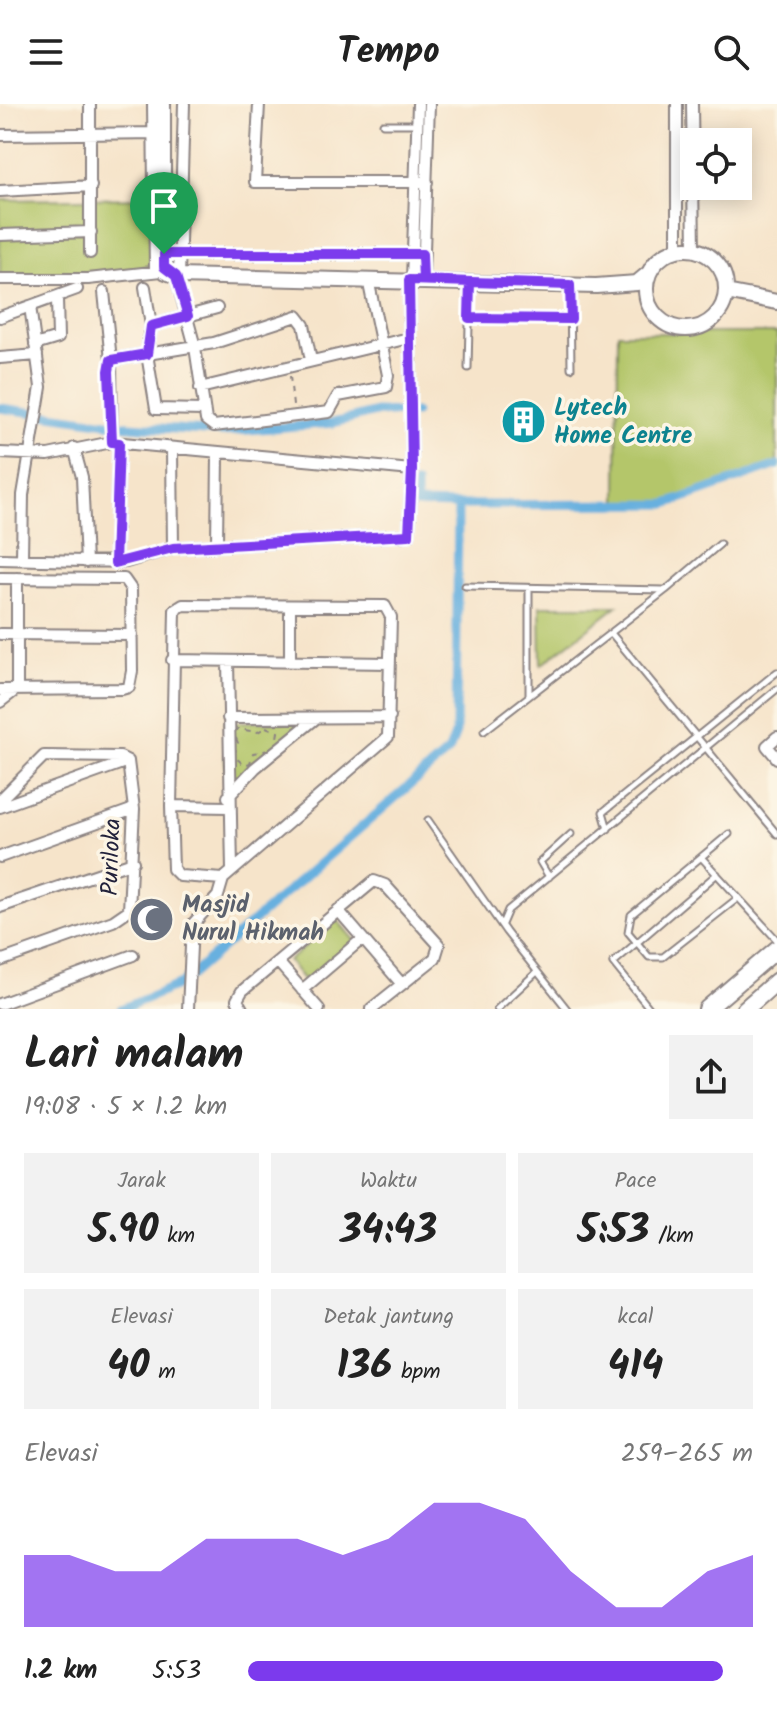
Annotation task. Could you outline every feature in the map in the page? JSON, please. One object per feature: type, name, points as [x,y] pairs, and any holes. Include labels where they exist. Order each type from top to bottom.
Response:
[{"type":"main road","points":[[707,1009],[777,949]]},
{"type":"main road","points":[[745,1009],[777,981]]},
{"type":"street","points":[[90,104],[90,253]]},
{"type":"street","points":[[153,104],[169,274]]},
{"type":"street","points":[[163,104],[158,133],[164,254],[169,274],[188,316],[203,410],[209,425],[294,419],[332,411],[338,396],[385,389],[388,375],[368,279]]},
{"type":"street","points":[[169,274],[179,255],[184,104]]},
{"type":"street","points":[[259,104],[255,182],[422,182]]},
{"type":"street","points":[[418,104],[422,182]]},
{"type":"street","points":[[0,559],[115,563],[173,548],[409,535],[412,422],[409,338],[429,104]]},
{"type":"street","points":[[677,104],[677,250]]},
{"type":"street","points":[[692,104],[694,250]]},
{"type":"street","points":[[0,135],[158,133]]},
{"type":"street","points":[[0,191],[91,186]]},
{"type":"street","points":[[0,235],[91,232]]},
{"type":"street","points":[[0,279],[88,279],[169,274],[627,285],[645,279],[666,255],[677,250],[694,250],[705,254],[721,270],[726,292],[715,317],[689,329],[663,322],[647,299],[627,285]]},
{"type":"street","points":[[164,254],[417,254]]},
{"type":"street","points":[[647,299],[649,273]]},
{"type":"street","points":[[145,287],[151,326],[147,354],[156,409],[203,410]]},
{"type":"street","points":[[0,317],[57,299],[77,289]]},
{"type":"street","points":[[104,292],[111,360],[115,563]]},
{"type":"street","points":[[726,292],[777,302]]},
{"type":"street","points":[[0,358],[36,350],[58,338],[57,299]]},
{"type":"street","points":[[22,559],[23,495],[41,387],[30,306]]},
{"type":"street","points":[[151,326],[217,308]]},
{"type":"street","points":[[111,360],[195,347],[297,316],[304,325],[311,360]]},
{"type":"street","points":[[200,388],[409,338]]},
{"type":"street","points":[[0,453],[48,455],[113,434],[172,449],[412,470]]},
{"type":"street","points":[[74,448],[82,477],[86,562]]},
{"type":"street","points":[[172,449],[173,548]]},
{"type":"street","points":[[217,545],[218,454]]},
{"type":"street","points":[[0,578],[124,579],[131,589],[132,635],[129,687],[0,690]]},
{"type":"street","points":[[17,578],[17,689]]},
{"type":"street","points":[[290,606],[290,662]]},
{"type":"street","points":[[188,1009],[192,925],[218,896],[223,879],[388,737],[391,617],[385,606],[178,608],[173,615],[171,806],[175,874],[223,879]]},
{"type":"street","points":[[0,634],[132,635]]},
{"type":"street","points":[[172,660],[390,663]]},
{"type":"street","points":[[228,661],[228,802],[232,870]]},
{"type":"street","points":[[0,702],[17,689]]},
{"type":"street","points":[[228,718],[390,717]]},
{"type":"street","points":[[171,806],[228,802],[255,768],[315,719]]},
{"type":"street","points":[[777,737],[767,746],[777,758]]},
{"type":"street","points":[[0,800],[44,756],[120,757],[128,761]]},
{"type":"street","points":[[0,807],[128,761]]},
{"type":"street","name":"Puriloka","points":[[0,961],[124,917],[131,902],[133,862],[134,809],[128,761]]},
{"type":"street","points":[[0,857],[134,809]]},
{"type":"street","points":[[0,907],[133,862]]},
{"type":"street","points":[[242,1009],[238,996],[370,883],[380,882],[436,940],[435,958],[400,982],[371,1009]]},
{"type":"street","points":[[338,910],[400,982]]},
{"type":"street","points":[[302,990],[362,939]]},
{"type":"street","points":[[0,1004],[133,955]]},
{"type":"street","points":[[278,962],[319,1009]]},
{"type":"lane","points":[[383,124],[417,124]]},
{"type":"lane","points":[[468,368],[470,282]]},
{"type":"lane","points":[[570,285],[571,368]]},
{"type":"lane","points":[[469,318],[571,319]]},
{"type":"lane","points":[[484,731],[666,590],[720,544]]},
{"type":"lane","points":[[465,586],[666,590]]},
{"type":"lane","points":[[529,588],[529,695]]},
{"type":"lane","points":[[611,633],[777,834]]},
{"type":"lane","points":[[608,829],[603,812],[777,672]]},
{"type":"lane","points":[[502,924],[508,910],[777,689]]},
{"type":"lane","points":[[428,820],[567,1009]]},
{"type":"lane","points":[[549,877],[540,862],[571,834]]},
{"type":"lane","points":[[729,834],[628,919],[628,932],[649,957],[663,957],[738,898]]},
{"type":"lane","points":[[701,857],[777,940]]},
{"type":"lane","points":[[650,1009],[613,963],[717,874]]},
{"type":"lane","points":[[497,1009],[537,972]]},
{"type":"path","points":[[289,366],[294,419]]},
{"type":"path","points":[[266,727],[275,728],[278,732],[275,749],[253,753],[250,763],[241,765],[237,762],[234,756],[238,743],[234,733],[237,729],[258,732],[266,727]]},
{"type":"green space","points":[[156,198],[156,275],[0,280],[0,200]]},
{"type":"green space","points":[[618,333],[777,333],[777,465],[666,504],[617,505]]},
{"type":"green space","points":[[540,606],[617,606],[541,665]]},
{"type":"green space","points":[[225,722],[305,722],[225,786]]},
{"type":"green space","points":[[337,920],[355,941],[306,983],[288,961]]},
{"type":"waterway","points":[[0,408],[129,426],[222,432],[333,423],[376,412],[415,413]]},
{"type":"waterway","points":[[121,1009],[181,984],[449,751],[456,732],[458,505],[666,504],[777,465]]},
{"type":"waterway","points":[[416,484],[416,504],[458,505]]},
{"type":"place","name":"Lytech Home Centre","points":[[523,422]]},
{"type":"place","name":"Masjid Nurul Hikmah","points":[[151,919]]},
{"type":"route","points":[[164,254],[164,267],[166,272],[176,276],[188,316],[151,326],[147,354],[111,360],[109,371],[112,442],[119,443],[115,563],[173,548],[409,535],[412,531],[409,280],[470,282],[570,285],[571,319],[469,318],[470,282],[423,280],[422,254],[164,254]]}]
